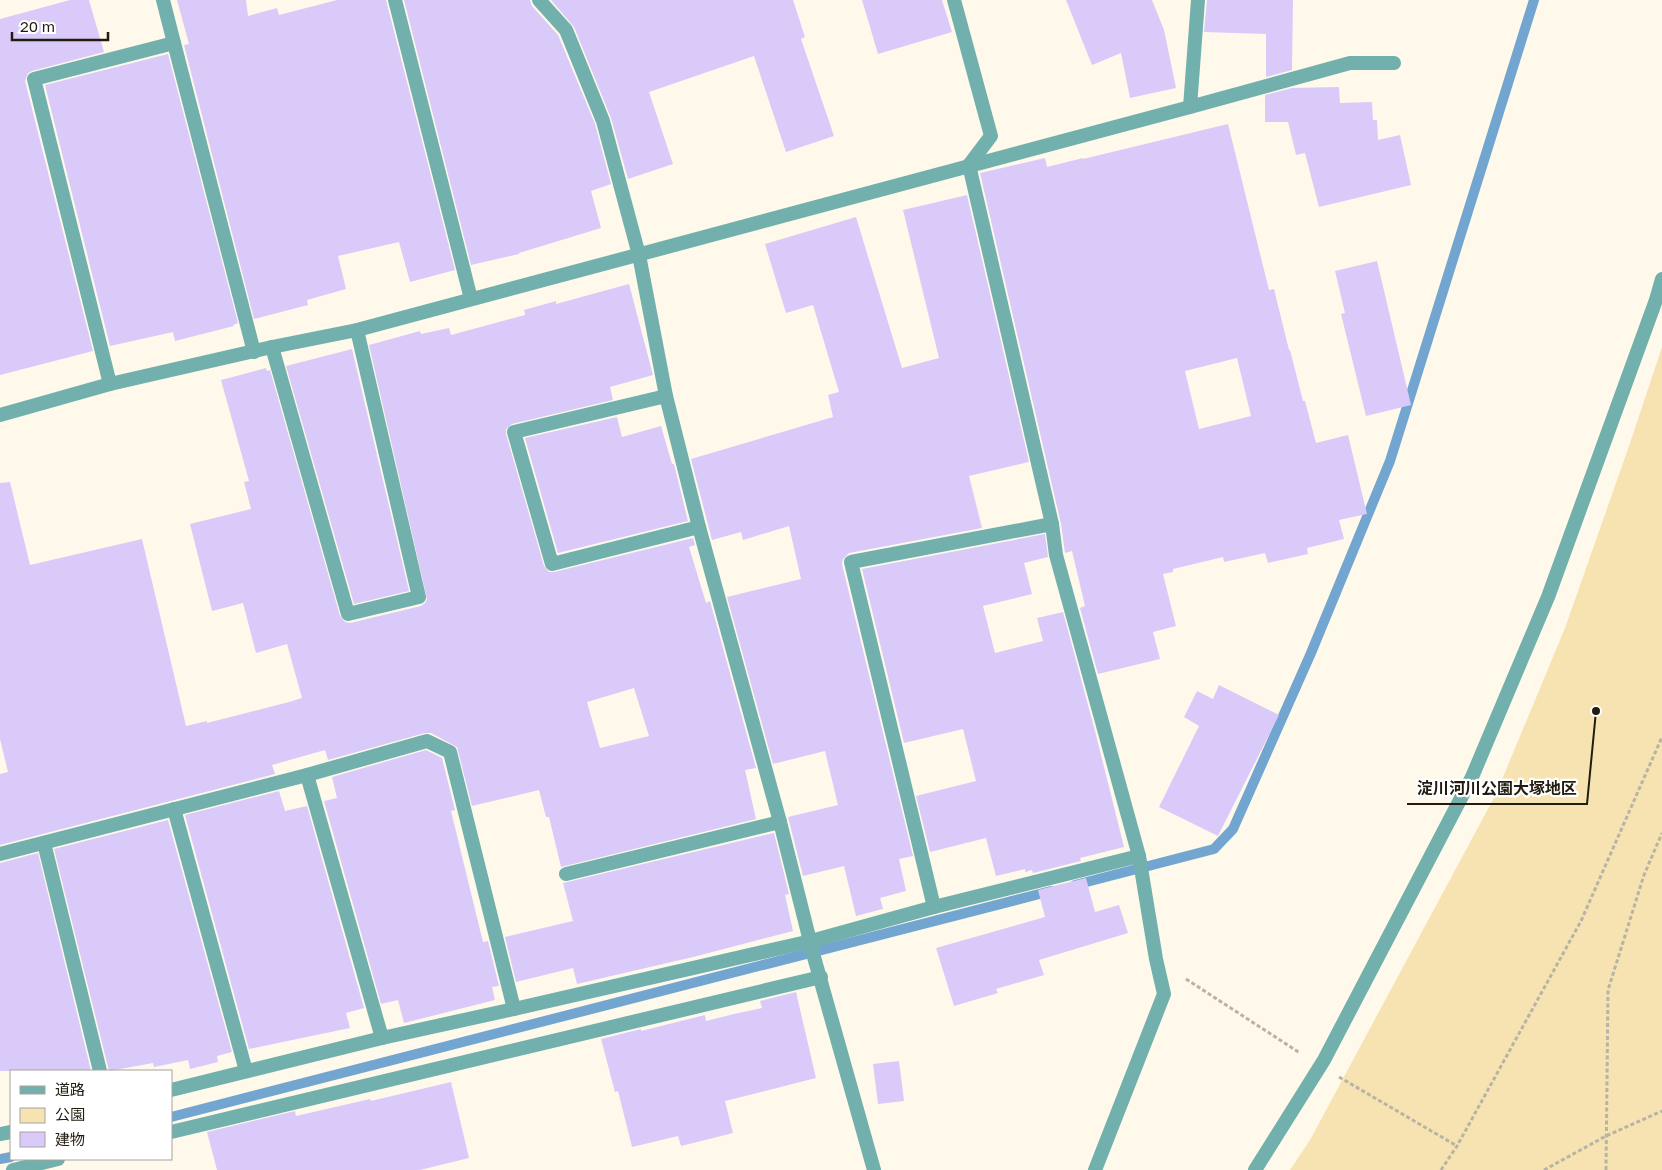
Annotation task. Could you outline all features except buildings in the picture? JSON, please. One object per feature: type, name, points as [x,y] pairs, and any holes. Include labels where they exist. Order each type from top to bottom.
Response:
[{"type":"street","points":[[163,0],[254,352]]},
{"type":"street","points":[[395,0],[471,299]]},
{"type":"street","points":[[539,0],[566,30],[603,121],[639,255],[666,396],[699,528],[874,1170]]},
{"type":"street","points":[[954,0],[991,136],[969,165]]},
{"type":"street","points":[[1190,107],[1198,0]]},
{"type":"street","points":[[110,384],[34,79],[174,43]]},
{"type":"street","points":[[0,415],[110,384],[272,347],[357,330],[1350,63],[1394,63]]},
{"type":"street","points":[[969,165],[1052,524],[1056,555],[1139,856],[1156,959],[1164,994],[1095,1170]]},
{"type":"street","points":[[1255,1170],[1324,1060],[1472,776],[1548,597],[1662,279]]},
{"type":"street","points":[[272,347],[348,614],[419,597],[357,330]]},
{"type":"street","points":[[666,396],[514,432],[552,564],[699,528]]},
{"type":"street","points":[[934,908],[851,562],[1052,524]]},
{"type":"street","points":[[0,854],[308,775],[427,741],[450,752],[514,1010]]},
{"type":"street","points":[[308,775],[382,1038]]},
{"type":"street","points":[[174,809],[246,1071]]},
{"type":"street","points":[[566,874],[780,822]]},
{"type":"street","points":[[44,842],[100,1070]]},
{"type":"street","points":[[172,1090],[382,1038],[514,1010],[811,941],[1139,856]]},
{"type":"street","points":[[172,1132],[820,977]]},
{"type":"street","points":[[13,1170],[54,1160]]},
{"type":"path","points":[[1441,1170],[1457,1146],[1581,922],[1662,737]]},
{"type":"path","points":[[1606,1170],[1608,990],[1644,875],[1662,833]]},
{"type":"path","points":[[1544,1170],[1606,1136],[1662,1111]]},
{"type":"green space","points":[[1662,347],[1662,1170],[1290,1170],[1310,1140],[1496,794],[1565,628]]},
{"type":"waterway","points":[[1075,885],[1214,849],[1233,829],[1311,653],[1390,461],[1534,0]]},
{"type":"waterway","points":[[172,1117],[1051,891]]},
{"type":"waterway","points":[[0,1159],[10,1157]]},
{"type":"place","name":"淀川河川公園大塚地区","points":[[1596,711]]}]
